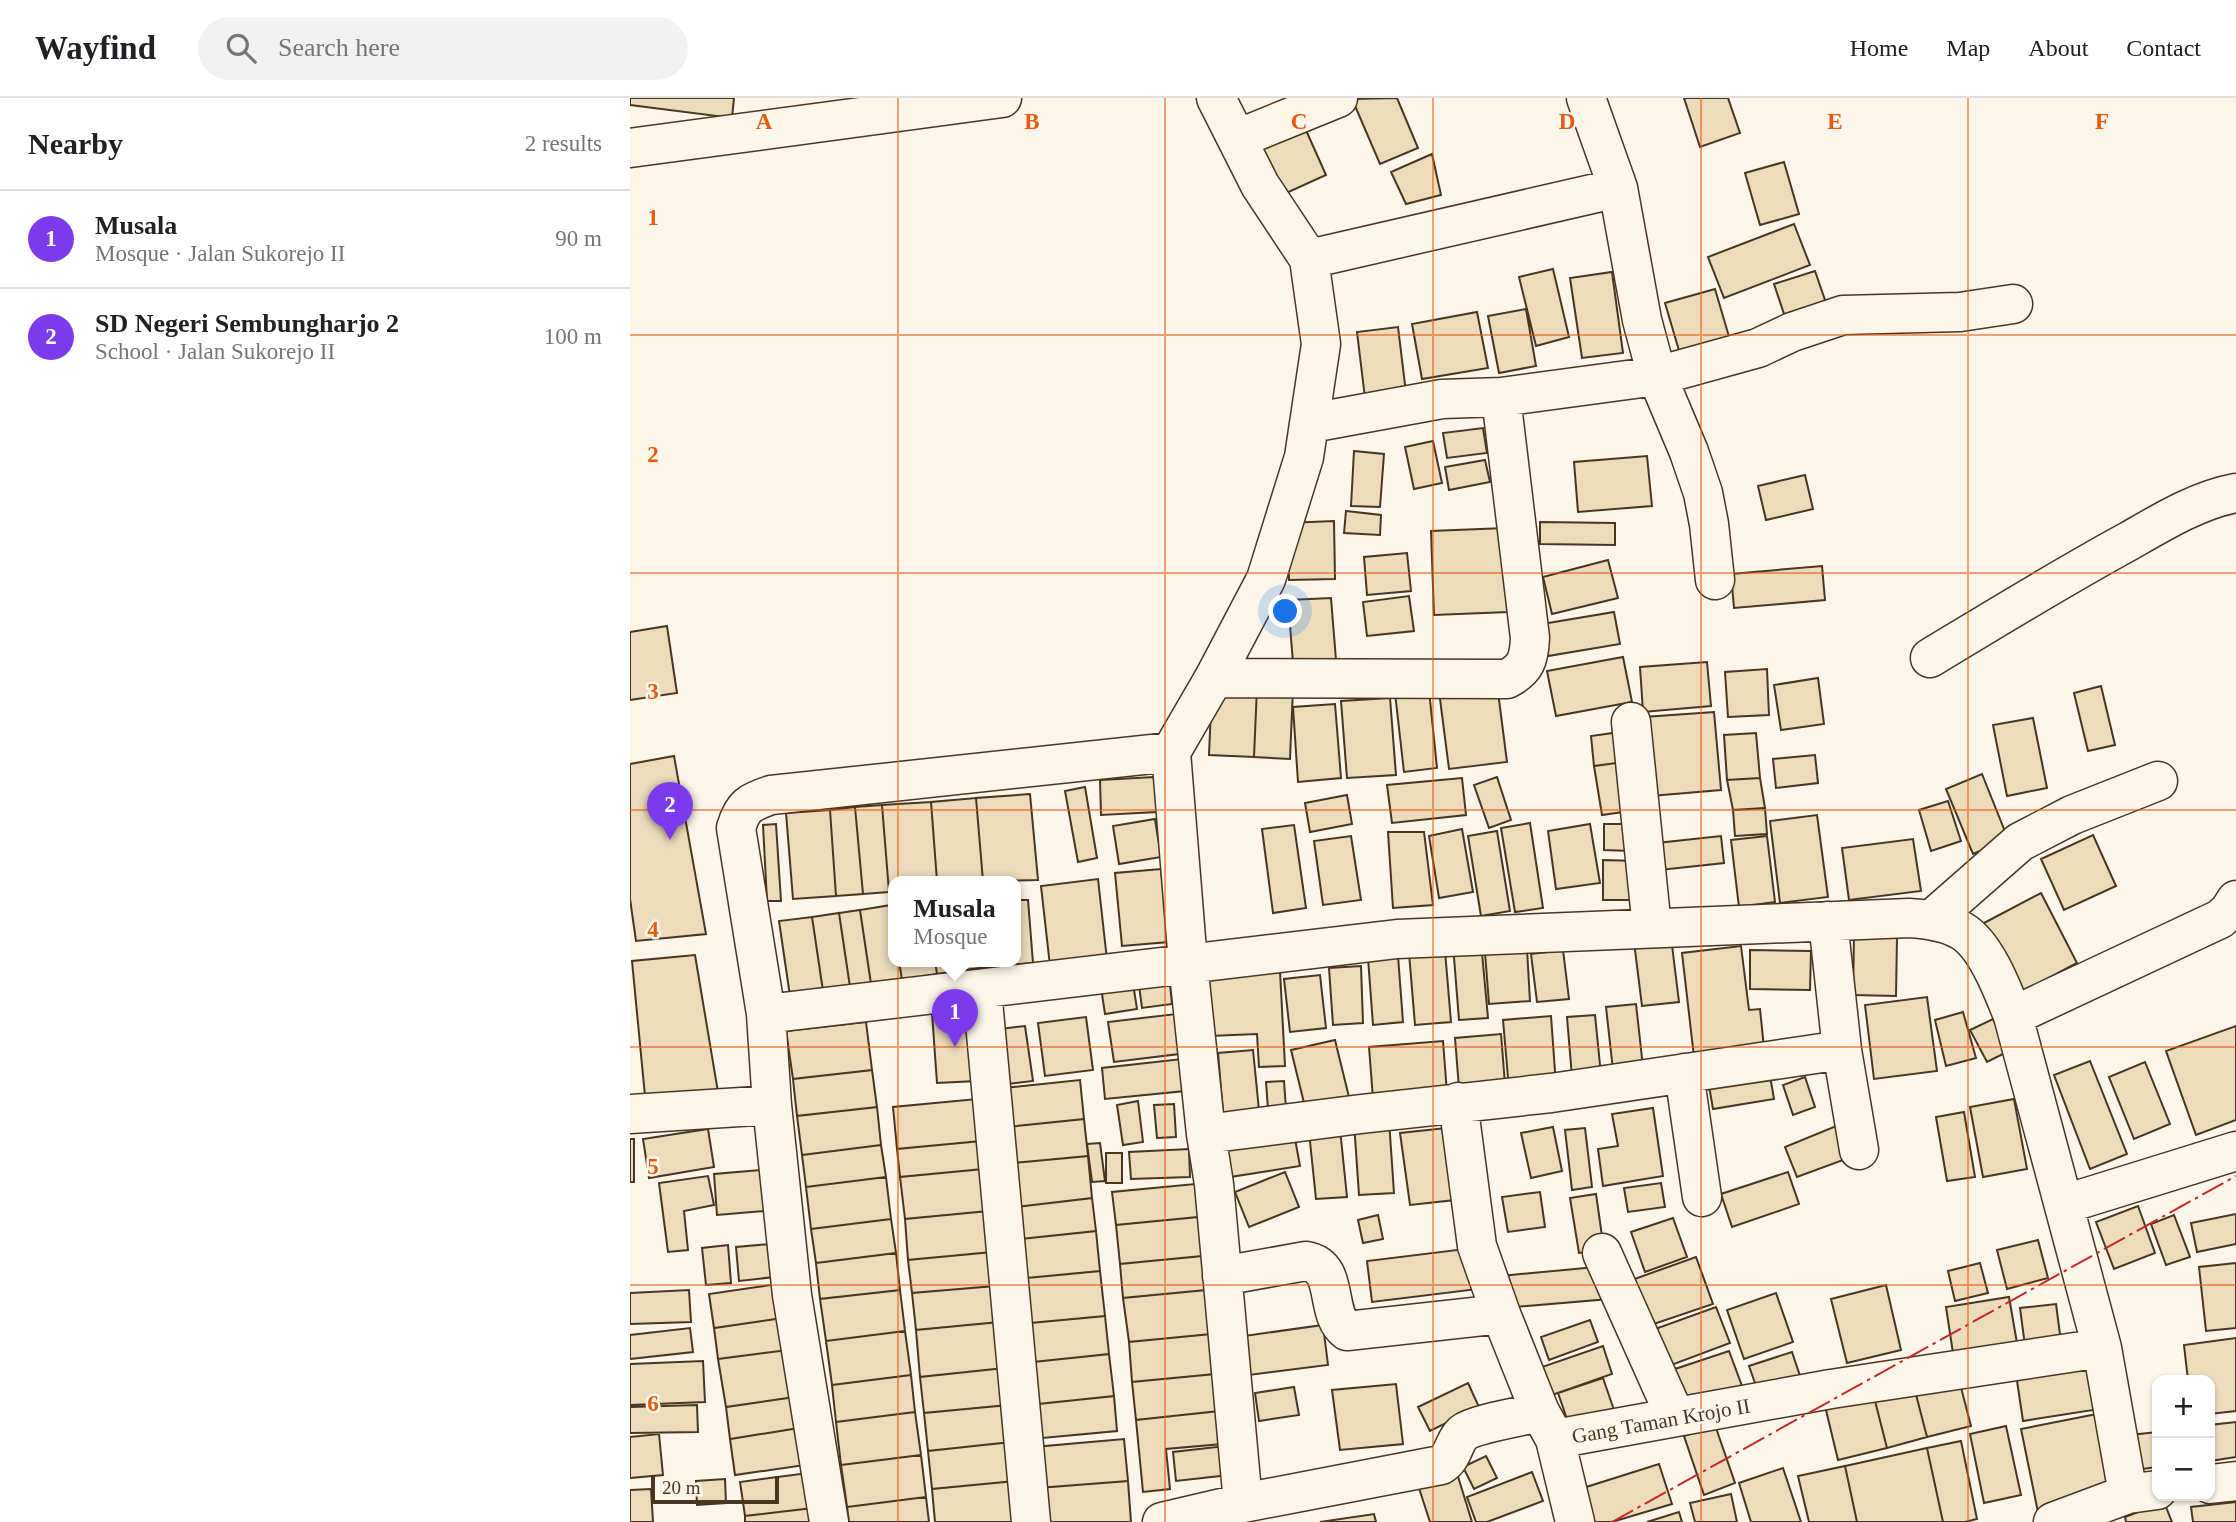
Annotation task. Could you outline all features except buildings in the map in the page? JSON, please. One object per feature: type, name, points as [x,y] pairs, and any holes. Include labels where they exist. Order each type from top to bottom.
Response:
[{"type":"street","points":[[630,148],[1002,98]]},
{"type":"street","points":[[1216,98],[1260,185],[1309,259],[1321,344],[1304,457],[1266,579],[1171,752],[1188,963],[1206,1134],[1214,1184],[1242,1494]]},
{"type":"street","points":[[1237,139],[1338,98]]},
{"type":"street","points":[[1598,102],[1618,188],[1642,320],[1657,376],[1703,493],[1715,580]]},
{"type":"street","points":[[1309,259],[1618,188]]},
{"type":"street","points":[[1311,423],[1442,399],[1501,397],[1657,376],[1758,348],[1792,332],[1843,316],[1877,313],[1960,313],[2013,304]]},
{"type":"street","points":[[1214,678],[1507,679],[1521,671],[1529,659],[1530,638],[1501,397]]},
{"type":"street","points":[[1930,658],[2056,580],[2210,500],[2236,493]]},
{"type":"street","points":[[1631,722],[1652,928]]},
{"type":"street","points":[[829,1522],[792,1295],[772,1105],[766,1014],[736,828],[741,813],[747,805],[771,795],[1171,752]]},
{"type":"street","points":[[1931,920],[2020,842],[2072,815],[2158,781]]},
{"type":"street","points":[[2013,1016],[2220,919],[2230,911],[2236,900]]},
{"type":"street","points":[[766,1014],[1397,939],[1909,918],[1931,920],[1962,931],[1977,945],[2003,991],[2013,1016],[2143,1492],[2053,1522]]},
{"type":"street","points":[[1828,921],[1842,1050],[1859,1150]]},
{"type":"street","points":[[982,990],[1031,1522]]},
{"type":"street","points":[[1206,1134],[1551,1093],[1842,1050]]},
{"type":"street","points":[[1684,1073],[1702,1197]]},
{"type":"street","points":[[1458,1102],[1477,1246],[1501,1314],[1548,1426],[1575,1522]]},
{"type":"street","points":[[630,1114],[772,1105]]},
{"type":"street","points":[[2064,1204],[2236,1151]]},
{"type":"street","points":[[1602,1253],[1675,1416]]},
{"type":"street","points":[[1222,1276],[1306,1261],[1315,1262],[1323,1268],[1329,1281],[1335,1317],[1347,1331],[1501,1314]]},
{"type":"street","name":"Gang Taman Krojo II","points":[[1162,1522],[1242,1494],[1441,1465],[1448,1461],[1459,1438],[1470,1429],[1675,1416],[1760,1404],[1831,1389],[2102,1348]]},
{"type":"street","points":[[2215,1483],[2236,1481]]},
{"type":"power","points":[[1612,1522],[2236,1176]]},
{"type":"place","name":"SD Negeri Sembungharjo 2","points":[[670,840]]},
{"type":"place","name":"Musala","points":[[955,1047]]}]
